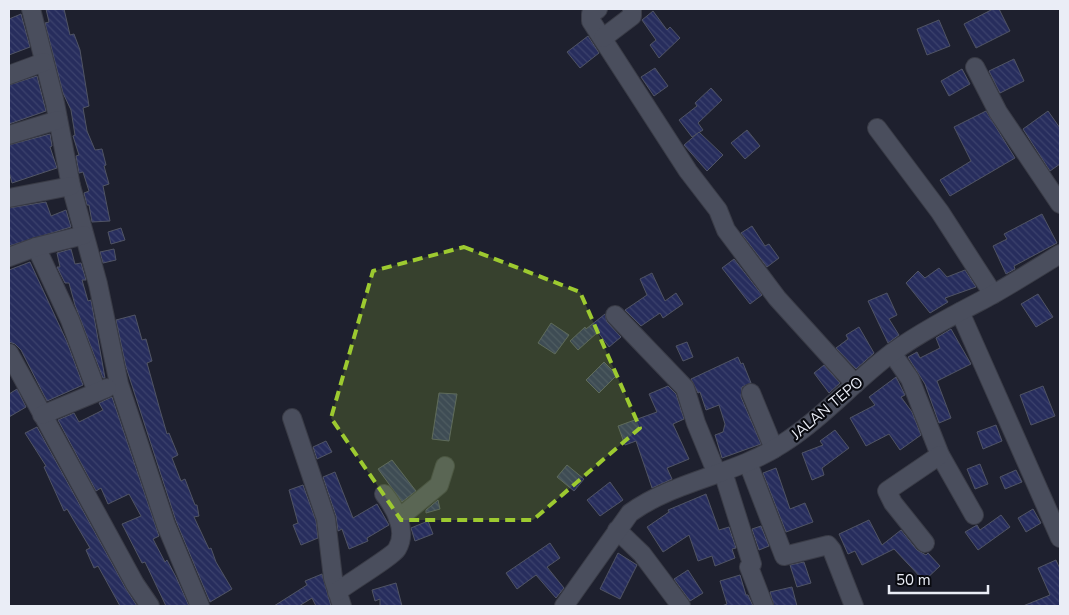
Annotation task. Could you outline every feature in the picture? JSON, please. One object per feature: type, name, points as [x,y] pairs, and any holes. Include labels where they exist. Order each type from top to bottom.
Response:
[{"type":"street","points":[[31,9],[58,120],[71,186],[98,284],[119,384],[166,525],[200,606]]},
{"type":"street","points":[[598,9],[592,14],[591,21],[688,170],[718,210],[726,230],[777,298],[855,384]]},
{"type":"street","points":[[603,38],[632,16],[632,9]]},
{"type":"street","points":[[9,75],[44,62]]},
{"type":"street","points":[[975,67],[998,112],[1060,204]]},
{"type":"street","points":[[9,135],[58,120]]},
{"type":"street","points":[[877,128],[940,212],[993,294]]},
{"type":"street","points":[[9,198],[71,186]]},
{"type":"street","points":[[9,257],[36,247],[84,235]]},
{"type":"street","points":[[36,247],[70,320],[97,392]]},
{"type":"street","name":"JALAN TEPO","points":[[564,606],[630,513],[644,503],[682,486],[748,463],[774,449],[810,425],[892,353],[1060,254]]},
{"type":"street","points":[[960,312],[1060,538]]},
{"type":"street","points":[[615,315],[685,388],[696,423],[720,473],[752,564],[749,567],[764,606]]},
{"type":"street","points":[[9,353],[135,584],[150,606]]},
{"type":"street","points":[[892,353],[917,393],[940,455],[974,515]]},
{"type":"street","points":[[42,415],[119,384]]},
{"type":"street","points":[[751,393],[774,449]]},
{"type":"street","points":[[292,418],[326,519],[339,599]]},
{"type":"street","points":[[925,542],[893,503],[887,491],[940,455]]},
{"type":"street","points":[[748,463],[784,556],[828,545],[832,550],[854,606]]},
{"type":"street","points":[[398,519],[439,485],[445,466]]},
{"type":"street","points":[[339,599],[396,550],[401,539],[398,519],[393,505],[384,494]]},
{"type":"street","points":[[617,530],[642,554],[681,606]]},
{"type":"highlighted area","points":[[464,247],[580,292],[640,428],[533,520],[401,520],[331,418],[373,271]]},
{"type":"building","points":[[46,9],[64,9],[70,35],[74,34],[80,50],[89,106],[83,108],[87,131],[95,150],[102,149],[109,184],[103,186],[110,221],[92,222],[89,205],[87,205],[84,193],[89,191],[83,172],[79,173],[76,156],[79,155],[73,136],[75,135],[71,110],[63,93],[45,23],[49,22]]},
{"type":"building","points":[[993,9],[999,9],[1010,31],[976,48],[964,24]]},
{"type":"building","points":[[653,11],[667,30],[670,27],[680,38],[659,58],[650,45],[656,40],[642,20]]},
{"type":"building","points":[[21,14],[30,47],[9,55],[9,19]]},
{"type":"building","points":[[939,20],[950,46],[927,55],[917,29]]},
{"type":"building","points":[[588,36],[599,53],[580,68],[567,52]]},
{"type":"building","points":[[1014,59],[1024,81],[1000,93],[989,71]]},
{"type":"building","points":[[655,68],[668,86],[654,96],[641,77]]},
{"type":"building","points":[[962,69],[970,84],[949,96],[941,81]]},
{"type":"building","points":[[37,76],[46,111],[9,124],[9,85]]},
{"type":"building","points":[[711,88],[722,100],[698,123],[703,130],[692,137],[679,120],[697,106],[695,103]]},
{"type":"building","points":[[986,111],[1015,158],[950,196],[940,180],[971,161],[954,127]]},
{"type":"building","points":[[1048,111],[1060,128],[1060,164],[1050,171],[1023,129]]},
{"type":"building","points":[[747,130],[760,146],[745,159],[731,143]]},
{"type":"building","points":[[699,132],[723,155],[707,171],[684,145]]},
{"type":"building","points":[[50,134],[52,146],[50,147],[57,168],[12,183],[9,172],[9,145]]},
{"type":"building","points":[[46,202],[51,216],[66,210],[71,227],[9,246],[9,208]]},
{"type":"building","points":[[1042,214],[1057,243],[1014,266],[1015,269],[1006,274],[993,246],[1007,239],[1004,234]]},
{"type":"building","points":[[752,226],[765,246],[769,244],[779,258],[767,267],[741,233]]},
{"type":"building","points":[[121,228],[125,240],[111,244],[108,232]]},
{"type":"building","points":[[71,249],[75,264],[81,263],[86,280],[82,280],[88,301],[91,300],[105,378],[103,378],[75,305],[69,283],[65,283],[57,267],[60,267],[57,253]]},
{"type":"building","points":[[114,249],[116,260],[103,263],[100,252]]},
{"type":"building","points":[[734,259],[762,295],[750,304],[722,268]]},
{"type":"building","points":[[30,262],[67,342],[83,385],[47,401],[21,350],[15,344],[9,342],[9,270]]},
{"type":"building","points":[[939,268],[947,277],[965,270],[976,287],[945,298],[948,302],[930,313],[906,283],[918,271],[925,278]]},
{"type":"building","points":[[652,273],[665,301],[676,293],[683,304],[663,318],[660,313],[641,326],[625,310],[647,295],[640,279]]},
{"type":"building","points":[[887,293],[897,315],[889,319],[899,335],[888,343],[868,301]]},
{"type":"building","points":[[1038,294],[1053,317],[1036,327],[1021,304]]},
{"type":"building","points":[[605,314],[607,322],[621,337],[609,347],[598,332],[578,350],[570,341],[585,327],[586,329]]},
{"type":"building","points":[[135,315],[142,340],[146,339],[152,361],[147,363],[167,434],[169,433],[178,455],[172,458],[181,481],[185,479],[195,505],[197,505],[199,516],[194,517],[209,549],[211,548],[216,562],[232,589],[210,602],[176,521],[126,367],[116,320]]},
{"type":"building","points":[[551,323],[569,335],[555,354],[538,343]]},
{"type":"building","points":[[859,327],[874,353],[856,369],[836,348],[848,339],[846,335]]},
{"type":"building","points":[[951,329],[971,364],[937,381],[951,418],[939,423],[925,384],[908,357],[917,352],[920,358],[940,348],[936,338]]},
{"type":"building","points":[[687,342],[693,357],[683,361],[676,346]]},
{"type":"building","points":[[738,357],[741,364],[743,363],[751,383],[742,387],[741,397],[761,444],[722,458],[715,435],[723,432],[725,424],[719,405],[706,410],[700,392],[698,393],[691,379]]},
{"type":"building","points":[[604,362],[617,375],[599,393],[586,380]]},
{"type":"building","points":[[824,365],[840,383],[829,393],[814,373]]},
{"type":"building","points":[[896,377],[905,395],[901,397],[912,412],[921,435],[900,450],[889,434],[866,446],[850,418],[875,405],[869,397]]},
{"type":"building","points":[[668,386],[676,394],[684,419],[673,424],[689,459],[667,468],[672,479],[652,488],[636,441],[625,445],[618,426],[657,412],[649,394]]},
{"type":"building","points":[[1043,386],[1055,416],[1031,425],[1020,395]]},
{"type":"building","points":[[17,389],[26,407],[9,417],[9,394]]},
{"type":"building","points":[[439,393],[457,394],[449,441],[432,439]]},
{"type":"building","points":[[112,397],[159,536],[153,539],[165,562],[167,560],[189,606],[166,606],[145,562],[142,563],[122,524],[141,516],[129,494],[108,504],[101,488],[96,491],[58,420],[74,413],[79,422],[103,410],[99,403]]},
{"type":"building","points":[[996,425],[1002,441],[983,449],[977,432]]},
{"type":"building","points":[[37,427],[137,606],[120,606],[98,566],[94,568],[86,550],[90,548],[67,509],[64,511],[44,467],[46,466],[25,433]]},
{"type":"building","points":[[835,430],[849,448],[822,468],[824,475],[812,480],[802,453],[823,445],[820,441]]},
{"type":"building","points":[[326,441],[332,452],[317,459],[313,447]]},
{"type":"building","points":[[392,460],[416,491],[402,502],[378,469]]},
{"type":"building","points":[[980,464],[988,484],[975,489],[967,469]]},
{"type":"building","points":[[567,465],[584,479],[574,491],[557,477]]},
{"type":"building","points":[[776,468],[790,509],[805,503],[813,522],[786,532],[763,473]]},
{"type":"building","points":[[1016,470],[1022,482],[1005,489],[1000,477]]},
{"type":"building","points":[[335,472],[353,518],[377,504],[389,525],[367,538],[368,541],[349,549],[342,529],[338,531],[336,516],[323,477]]},
{"type":"building","points":[[610,482],[623,500],[600,516],[587,500]]},
{"type":"building","points":[[303,485],[316,521],[318,538],[301,545],[293,525],[298,523],[289,490]]},
{"type":"building","points":[[706,494],[719,530],[729,527],[736,548],[732,549],[735,558],[715,566],[712,556],[698,561],[689,535],[663,552],[647,527],[669,512],[668,510]]},
{"type":"building","points":[[438,500],[440,509],[426,513],[426,510]]},
{"type":"building","points":[[1033,509],[1041,523],[1026,532],[1018,518]]},
{"type":"building","points":[[1001,515],[1010,527],[978,550],[965,532],[977,525],[980,530]]},
{"type":"building","points":[[869,520],[882,545],[901,530],[917,550],[926,555],[928,553],[940,566],[924,581],[894,549],[862,565],[855,551],[848,554],[839,534]]},
{"type":"building","points":[[428,521],[433,534],[415,541],[411,528]]},
{"type":"building","points":[[761,526],[769,546],[759,550],[752,529]]},
{"type":"building","points":[[550,543],[560,558],[547,567],[564,588],[556,598],[536,575],[517,589],[506,573]]},
{"type":"building","points":[[618,553],[637,565],[620,599],[600,589]]},
{"type":"building","points":[[1056,560],[1060,569],[1060,606],[1023,606],[1050,595],[1038,568]]},
{"type":"building","points":[[804,562],[811,583],[797,587],[790,565]]},
{"type":"building","points":[[688,570],[703,593],[690,601],[674,579]]},
{"type":"building","points":[[322,574],[331,606],[316,606],[312,598],[299,606],[274,606],[307,585],[305,581]]},
{"type":"building","points":[[740,575],[746,595],[748,595],[753,606],[722,606],[727,604],[720,581]]},
{"type":"building","points":[[396,583],[402,606],[380,606],[380,599],[375,601],[372,590]]},
{"type":"building","points":[[792,587],[797,606],[774,606],[770,592]]}]
